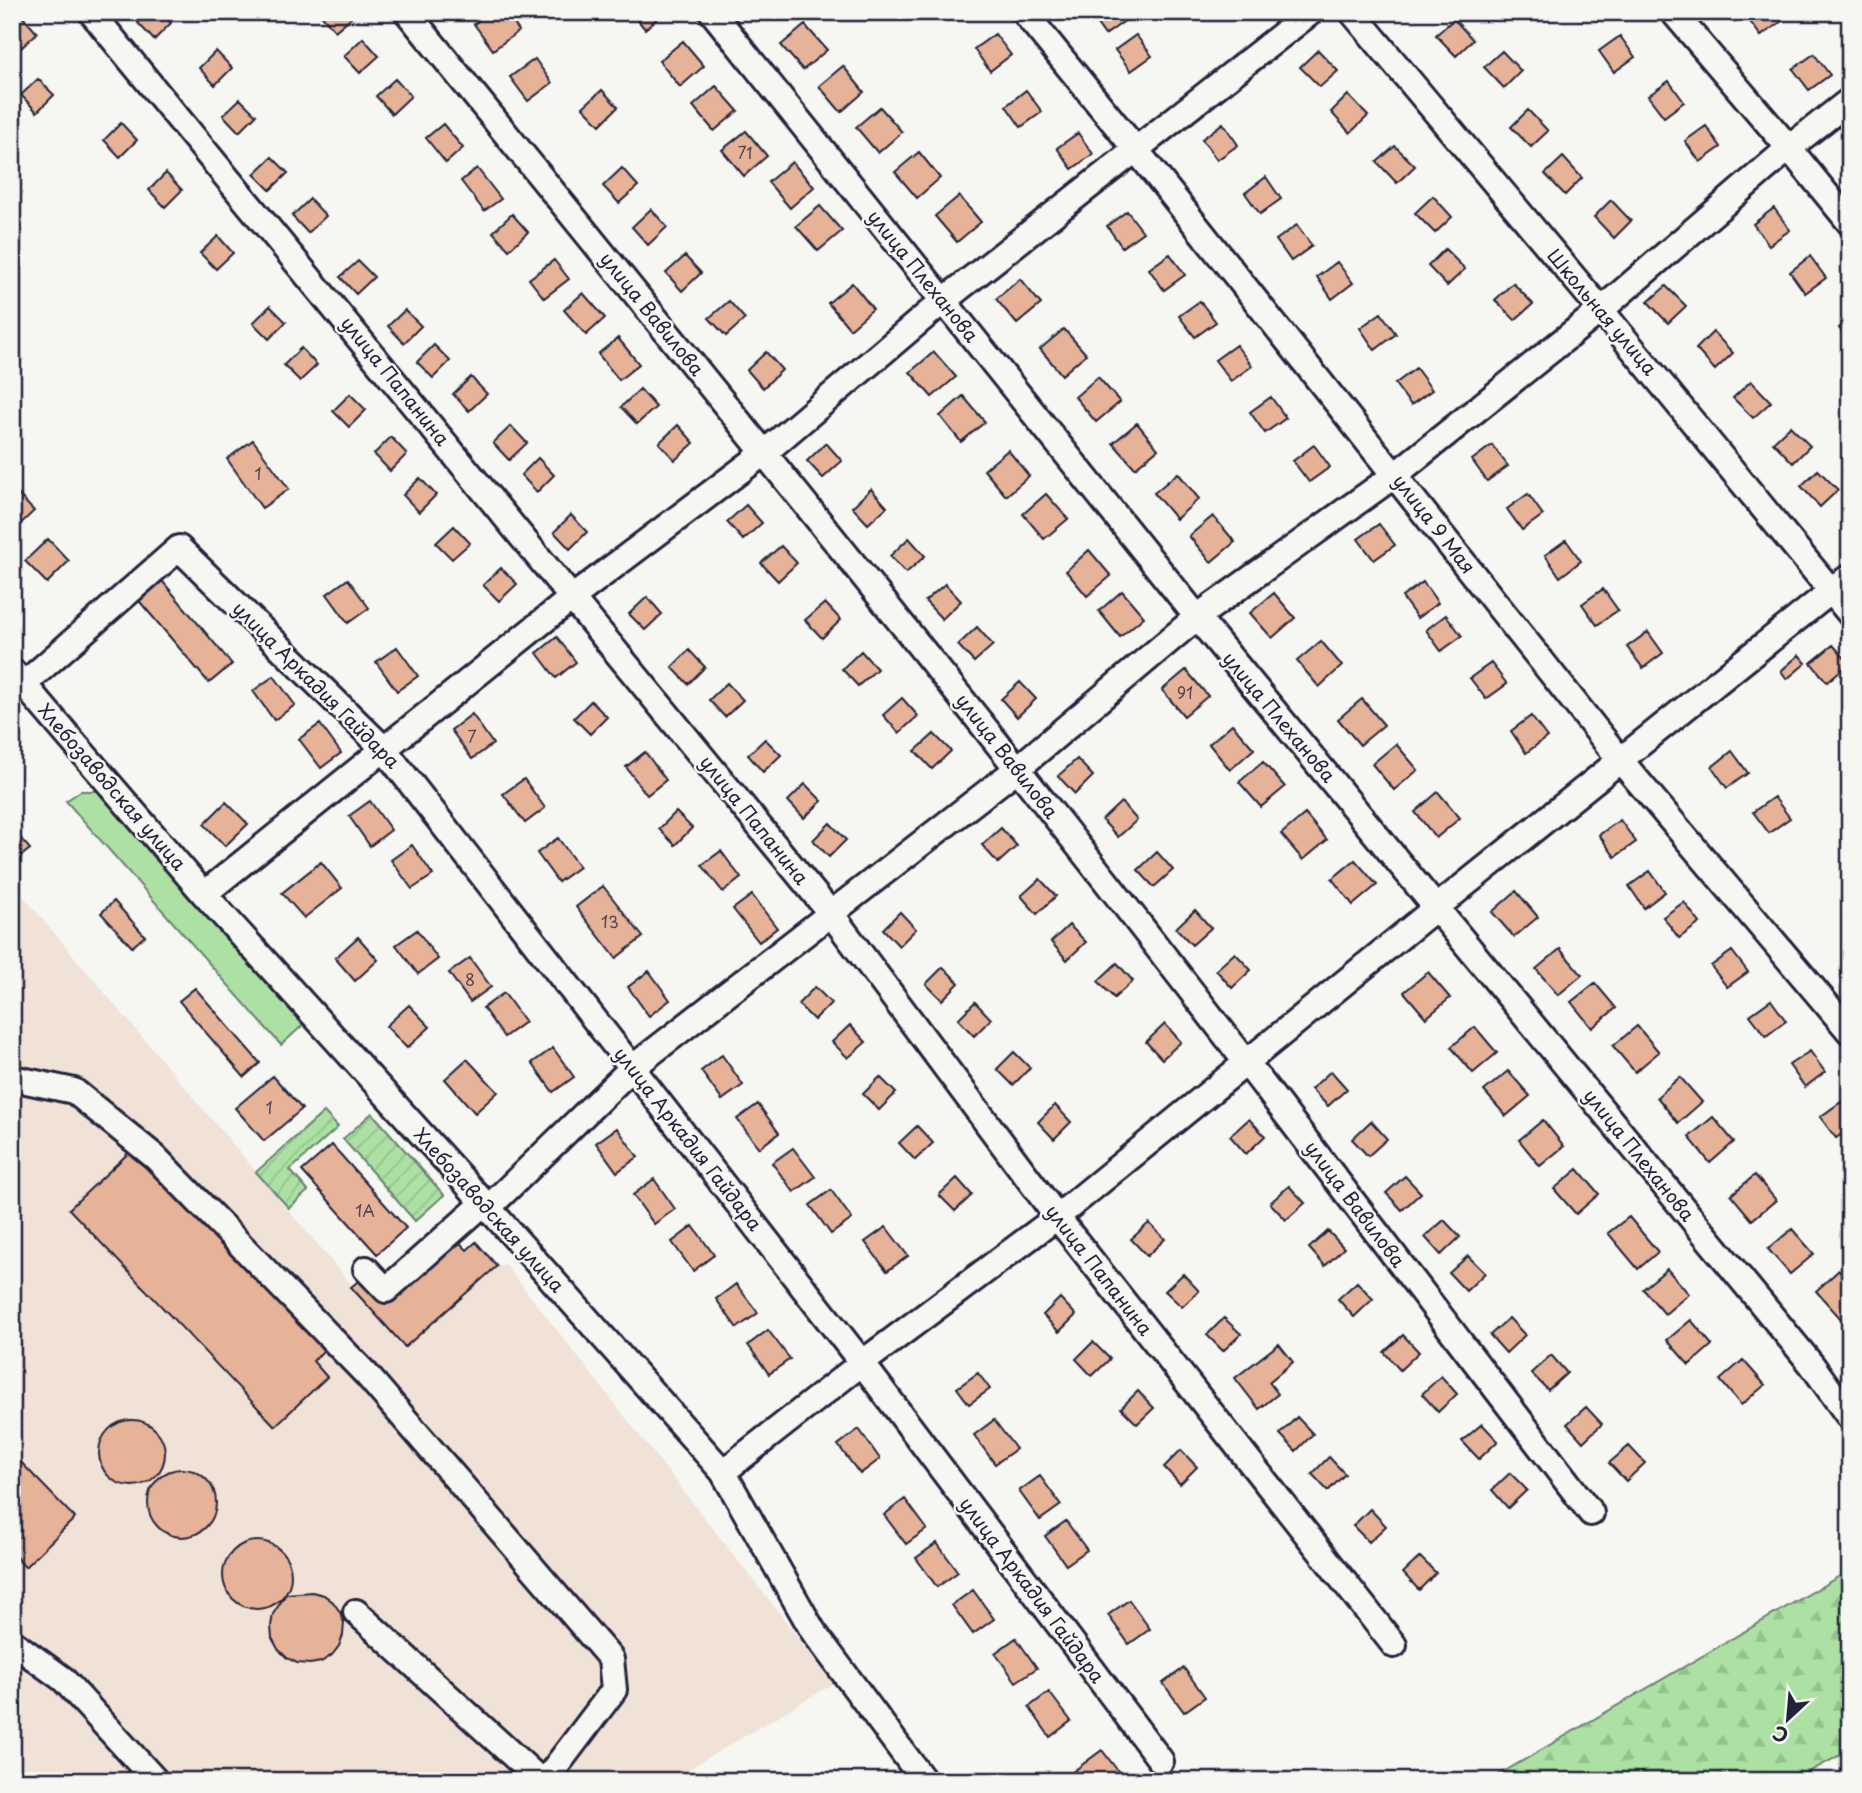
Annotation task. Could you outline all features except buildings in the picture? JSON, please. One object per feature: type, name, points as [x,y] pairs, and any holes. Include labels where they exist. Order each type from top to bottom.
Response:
[{"type":"street","name":"улица Папанина","points":[[91,12],[832,915],[1057,1217],[1394,1645]]},
{"type":"street","name":"улица Вавилова","points":[[407,12],[1017,769],[1591,1513]]},
{"type":"street","name":"улица Плеханова","points":[[712,12],[1198,617],[1812,1365],[1850,1418]]},
{"type":"street","name":"улица 9 Мая","points":[[1024,12],[1138,150],[1621,761],[1850,1032]]},
{"type":"street","points":[[204,894],[573,597],[764,453],[943,301],[1311,12]]},
{"type":"street","name":"Школьная улица","points":[[1352,12],[1601,310],[1840,584],[1850,614]]},
{"type":"street","points":[[1673,12],[1790,148],[1850,223]]},
{"type":"street","points":[[366,1269],[386,1290],[486,1206],[632,1068],[1017,769],[1198,617],[1395,475],[1601,310],[1850,100]]},
{"type":"street","name":"улица Аркадия Гайдара","points":[[18,678],[178,548],[384,749],[862,1363],[1161,1762]]},
{"type":"street","points":[[723,1472],[862,1363],[1057,1217],[1437,907],[1840,584]]},
{"type":"street","name":"Хлебозаводская улица","points":[[18,678],[204,894],[723,1472],[813,1631],[924,1781]]},
{"type":"street","points":[[12,1078],[74,1091],[155,1157],[367,1375],[611,1659],[614,1690],[543,1781],[356,1612]]},
{"type":"street","points":[[1812,1365],[1850,1385]]},
{"type":"street","points":[[12,1642],[63,1679],[156,1781]]},
{"type":"shaded area","points":[[12,883],[404,1347],[497,1266],[505,1264],[834,1683],[669,1781],[12,1781]]},
{"type":"green space","points":[[81,791],[99,791],[303,1025],[281,1045],[66,801]]},
{"type":"green space","points":[[324,1112],[338,1127],[290,1170],[308,1191],[289,1208],[256,1172]]},
{"type":"green space","points":[[372,1113],[444,1195],[415,1221],[343,1139]]},
{"type":"green space","points":[[1850,1570],[1850,1750],[1792,1781],[1488,1781]]}]
